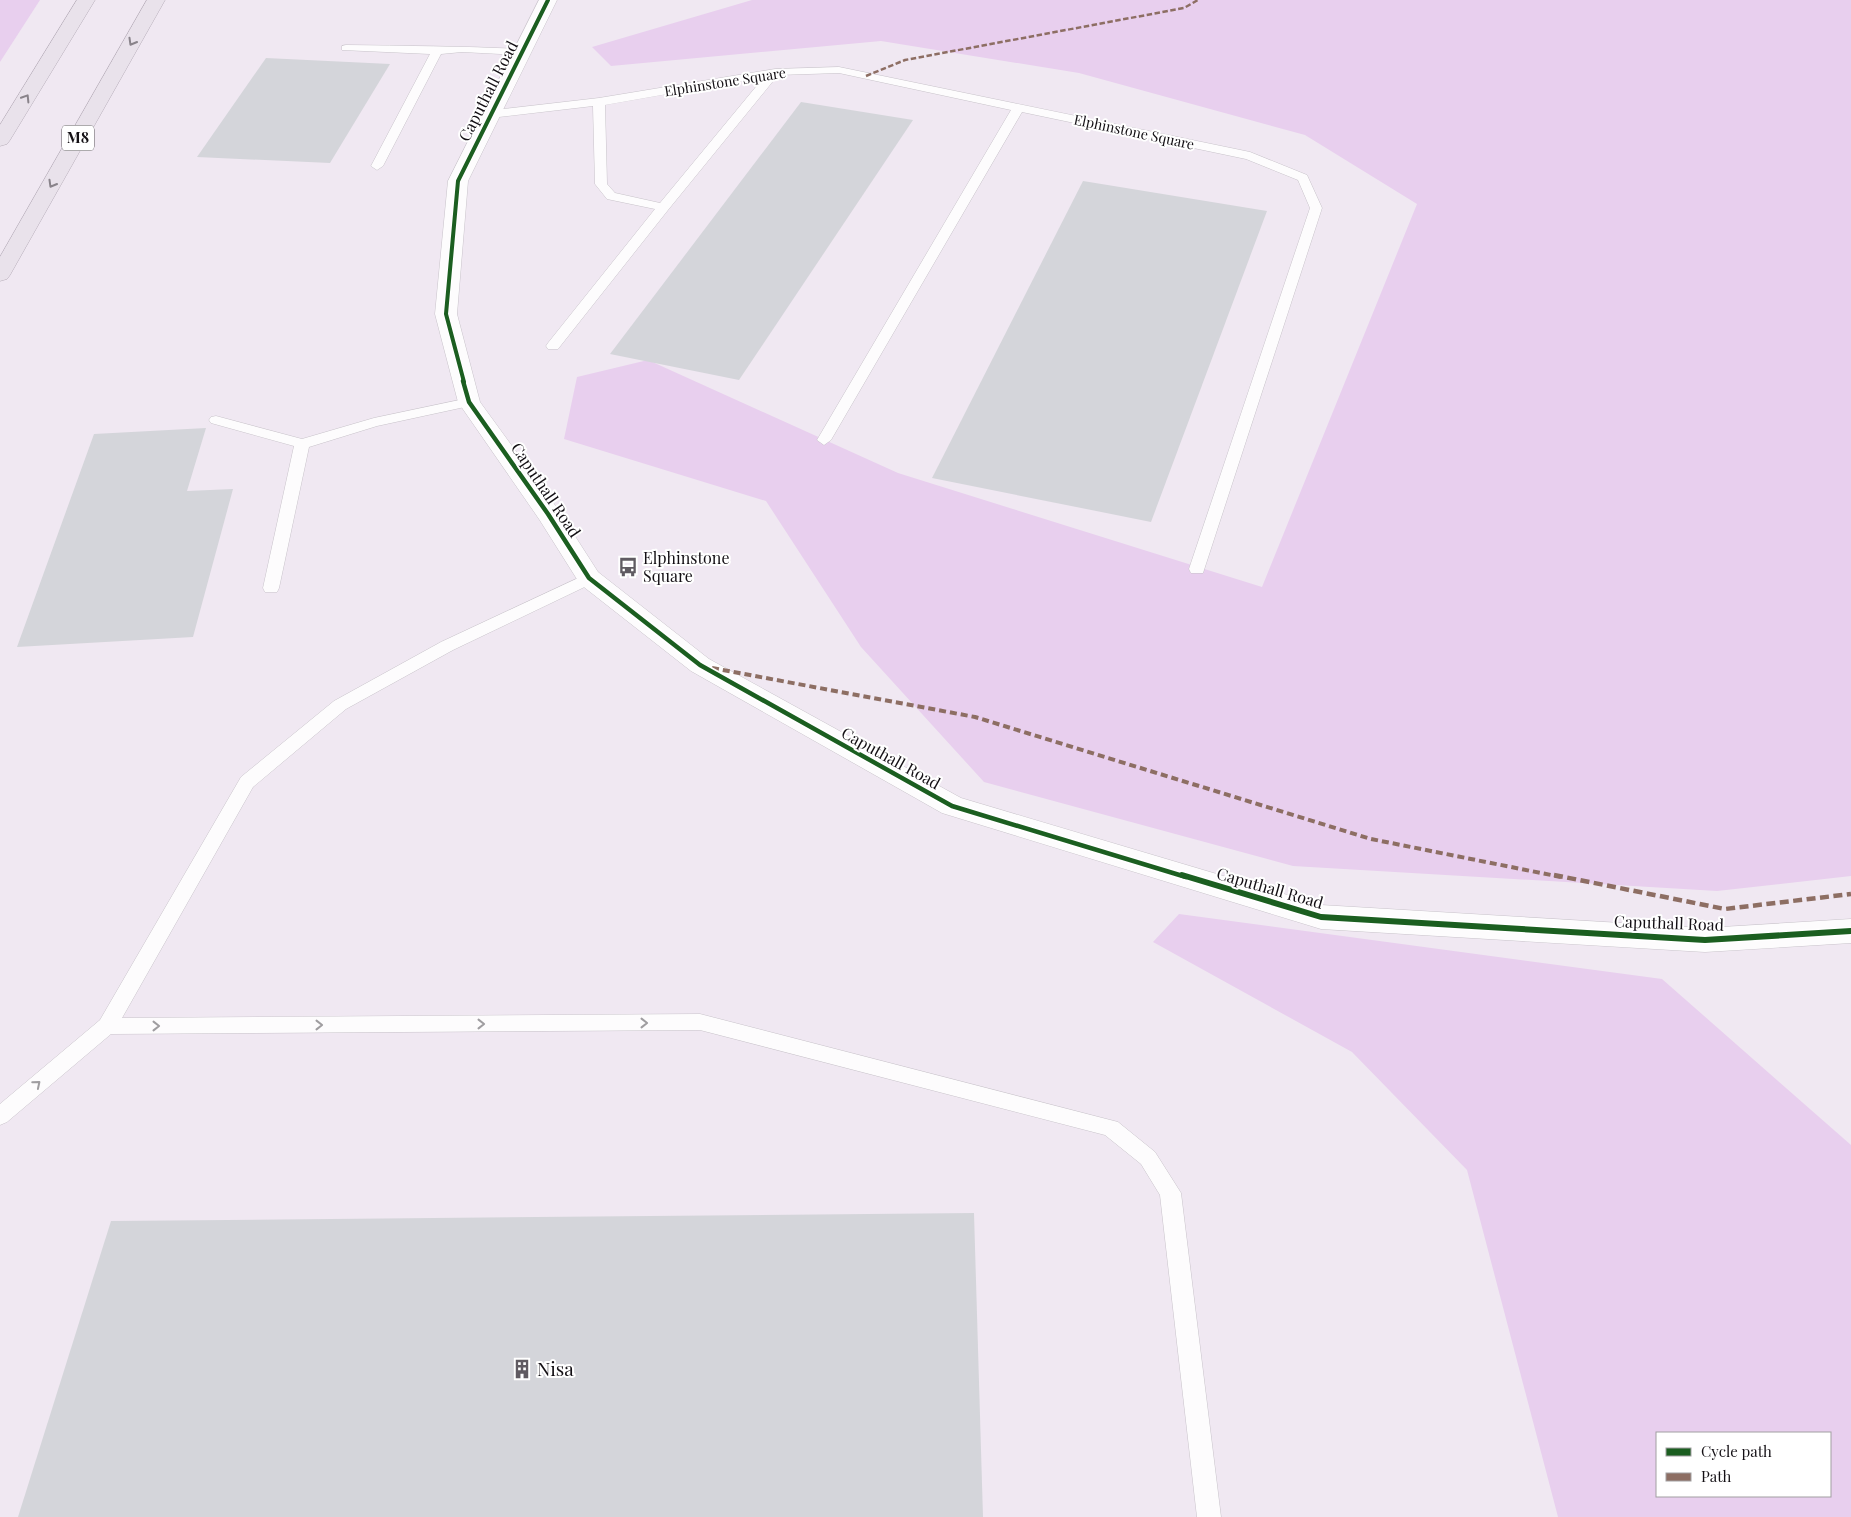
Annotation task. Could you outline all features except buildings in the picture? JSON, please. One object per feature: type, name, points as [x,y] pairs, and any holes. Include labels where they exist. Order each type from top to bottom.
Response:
[{"type":"highway","points":[[0,140],[86,0]]},
{"type":"highway","name":"M8","points":[[0,275],[156,0]]},
{"type":"street","name":"Caputhall Road","points":[[548,0],[458,181],[446,314],[469,402],[548,514],[589,578],[700,665],[952,806],[1321,917],[1704,940],[1851,931]]},
{"type":"lane","points":[[346,48],[437,51],[462,49],[521,52]]},
{"type":"lane","points":[[377,166],[437,51]]},
{"type":"lane","name":"Elphinstone Square","points":[[490,114],[599,102],[775,72],[839,70],[1250,156],[1303,178],[1316,208],[1197,569]]},
{"type":"lane","points":[[553,346],[663,207],[775,72]]},
{"type":"lane","points":[[599,102],[601,184],[611,196],[663,207]]},
{"type":"lane","points":[[824,440],[1019,107]]},
{"type":"lane","points":[[216,420],[302,444],[374,422],[469,402]]},
{"type":"lane","points":[[271,588],[302,444]]},
{"type":"lane","points":[[0,1116],[108,1026],[247,782],[340,705],[447,646],[589,578]]},
{"type":"lane","points":[[108,1026],[700,1022],[1111,1128],[1148,1158],[1170,1193],[1209,1517]]},
{"type":"shaded area","points":[[0,0],[40,0],[0,62]]},
{"type":"shaded area","points":[[752,0],[1851,0],[1851,876],[1717,891],[1293,866],[984,782],[861,647],[766,501],[564,439],[577,377],[648,360],[898,473],[1262,587],[1417,204],[1305,135],[1079,73],[881,41],[611,66],[592,47]]},
{"type":"shaded area","points":[[1179,914],[1662,979],[1851,1145],[1851,1517],[1558,1517],[1467,1170],[1352,1052],[1153,942]]},
{"type":"marked path","points":[[866,76],[905,60],[1184,8],[1198,0]]},
{"type":"marked path","points":[[712,668],[975,717],[1371,839],[1725,909],[1851,894]]},
{"type":"cycle path","points":[[548,0],[458,181],[446,314],[469,402],[548,514],[589,578],[700,665],[952,806],[1321,917],[1705,940],[1851,931]]},
{"type":"place","name":"Elphinstone Square","points":[[628,567]]},
{"type":"place","name":"Nisa","points":[[522,1369]]}]
